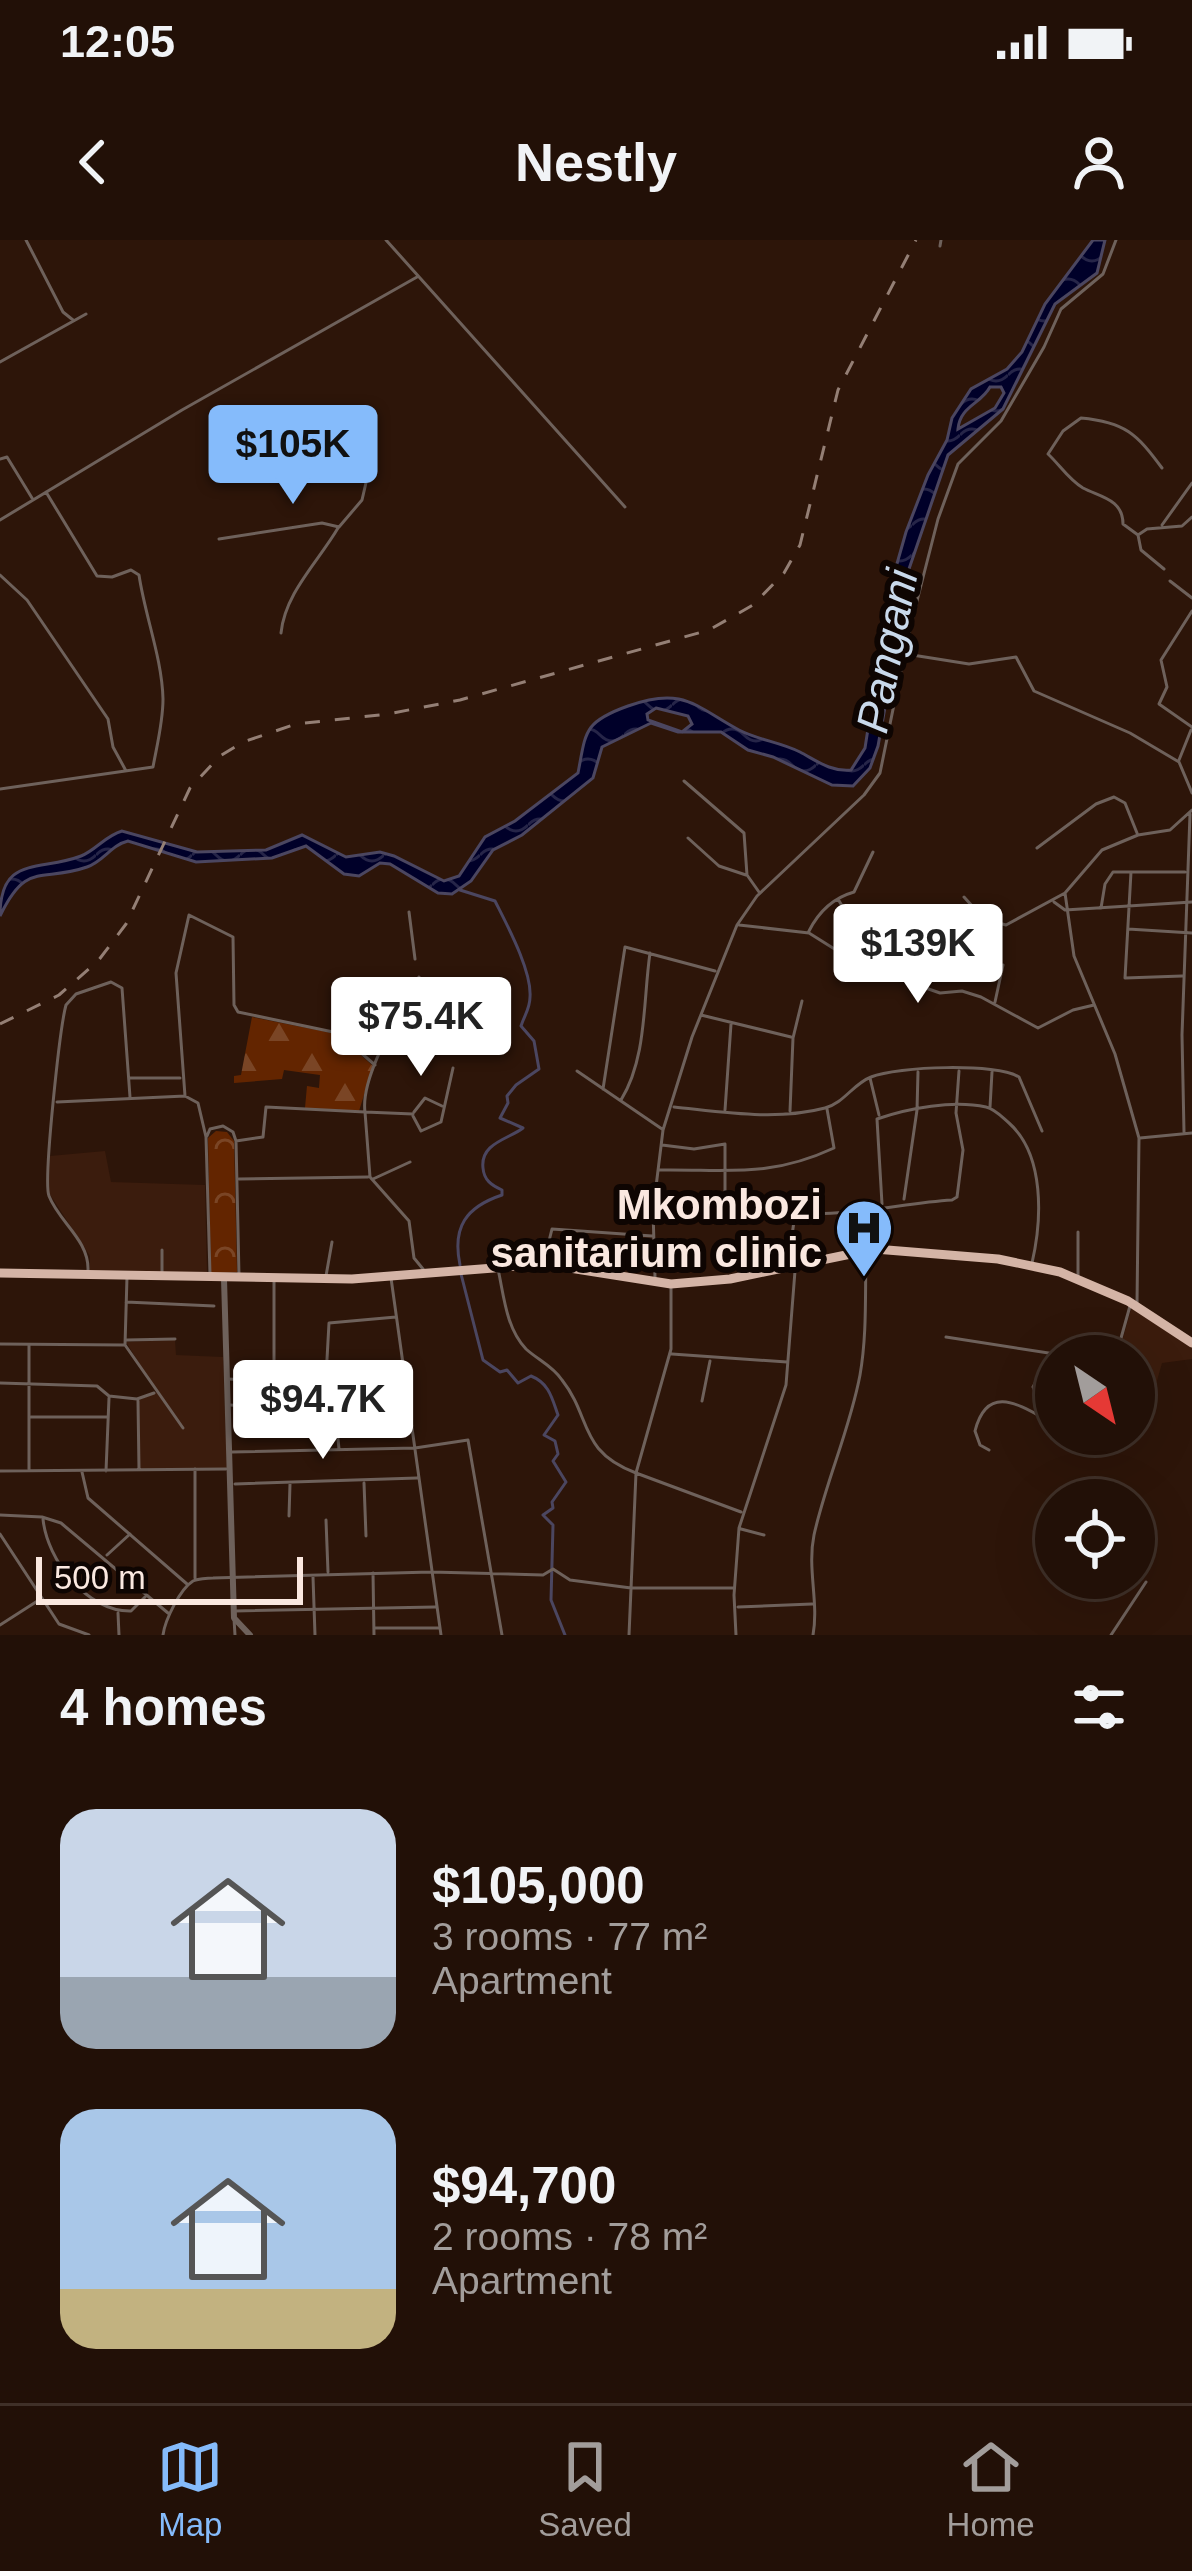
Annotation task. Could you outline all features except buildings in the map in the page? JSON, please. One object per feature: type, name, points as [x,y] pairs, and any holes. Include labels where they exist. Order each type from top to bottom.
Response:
[{"type":"highway","points":[[0,1274],[326,1278],[544,1264],[671,1284],[730,1279],[866,1250],[950,1254],[1031,1265],[1078,1279],[1192,1342]]},
{"type":"street","points":[[26,240],[63,312],[75,322]]},
{"type":"street","points":[[386,240],[625,507]]},
{"type":"street","points":[[655,1284],[654,1204],[663,1130],[737,925],[760,893],[864,795],[880,773],[938,519],[958,464],[1001,421],[1061,309],[1103,274],[1116,240]]},
{"type":"street","points":[[0,520],[417,277]]},
{"type":"street","points":[[0,362],[86,314]]},
{"type":"street","points":[[1162,469],[1139,437],[1106,421],[1081,418],[1063,431],[1048,454],[1080,486],[1103,494],[1121,510],[1123,524],[1138,536],[1141,550],[1165,569]]},
{"type":"street","points":[[0,449],[33,500]]},
{"type":"street","points":[[281,633],[292,594],[362,500],[368,474]]},
{"type":"street","points":[[1161,526],[1192,483]]},
{"type":"street","points":[[0,789],[153,767],[163,699],[139,575],[131,570],[112,578],[97,576],[46,492]]},
{"type":"street","points":[[1138,536],[1161,526],[1182,526],[1192,517]]},
{"type":"street","points":[[219,539],[292,526],[339,526]]},
{"type":"street","points":[[0,575],[27,600],[108,719],[113,747],[126,771]]},
{"type":"street","points":[[1170,581],[1192,598]]},
{"type":"street","points":[[1179,762],[1192,727],[1159,704],[1167,687],[1161,660],[1192,611]]},
{"type":"street","points":[[905,654],[969,664],[1013,656],[1034,691],[1112,725],[1179,762],[1192,793]]},
{"type":"street","points":[[684,781],[744,833],[747,875],[760,893]]},
{"type":"street","points":[[1037,848],[1096,804],[1114,797],[1125,803],[1138,835]]},
{"type":"street","points":[[964,897],[984,919],[1006,925],[1065,893],[1102,850],[1138,835],[1170,830],[1191,812]]},
{"type":"street","points":[[1184,1132],[1182,1034],[1189,992],[1184,976],[1191,812]]},
{"type":"street","points":[[688,838],[719,866],[747,875]]},
{"type":"street","points":[[808,933],[814,920],[838,897],[854,892],[873,852]]},
{"type":"street","points":[[1131,872],[1125,978],[1184,976]]},
{"type":"street","points":[[1101,908],[1110,875],[1186,872]]},
{"type":"street","points":[[1065,893],[1074,956],[1115,1054],[1139,1138],[1134,1306],[1124,1335]]},
{"type":"street","points":[[838,897],[880,970]]},
{"type":"street","points":[[1053,901],[1065,910],[1188,902]]},
{"type":"street","points":[[410,912],[415,959]]},
{"type":"street","points":[[185,1096],[176,973],[189,916],[233,938],[238,1012],[338,1033],[375,1065]]},
{"type":"street","points":[[737,925],[808,933],[860,964],[940,994],[962,991],[995,1003],[1038,1028],[1094,1005]]},
{"type":"street","points":[[1128,929],[1188,933]]},
{"type":"street","points":[[603,1089],[626,946],[717,972]]},
{"type":"street","points":[[621,1100],[631,1084],[640,1040],[650,951]]},
{"type":"street","points":[[995,1003],[1003,965]]},
{"type":"street","points":[[419,977],[375,1065],[363,1105],[370,1178],[409,1221],[414,1258],[423,1264],[422,1273]]},
{"type":"street","points":[[88,1276],[89,1256],[48,1194],[47,1165],[66,1005],[76,994],[111,982],[122,988],[130,1097]]},
{"type":"street","points":[[790,1113],[793,1038],[802,1001]]},
{"type":"street","points":[[701,1015],[793,1038]]},
{"type":"street","points":[[725,1112],[731,1022]]},
{"type":"street","points":[[413,1114],[416,1127],[428,1130],[441,1121],[453,1068]]},
{"type":"street","points":[[670,1107],[790,1113],[827,1107],[870,1077],[917,1070],[1009,1071],[1019,1077],[1042,1130]]},
{"type":"street","points":[[903,1203],[917,1110],[917,1070]]},
{"type":"street","points":[[654,1204],[724,1210],[860,1211],[957,1197],[963,1150],[958,1070]]},
{"type":"street","points":[[990,1108],[992,1070]]},
{"type":"street","points":[[577,1071],[663,1130]]},
{"type":"street","points":[[870,1077],[879,1117],[875,1133],[882,1205]]},
{"type":"street","points":[[128,1078],[182,1078]]},
{"type":"street","points":[[56,1102],[185,1096],[198,1103],[206,1137],[210,1277]]},
{"type":"street","points":[[413,1114],[428,1097],[445,1108]]},
{"type":"street","points":[[879,1117],[957,1104],[990,1108],[1014,1127],[1030,1152],[1039,1235],[1031,1265]]},
{"type":"street","points":[[236,1141],[263,1137],[266,1107],[413,1114]]},
{"type":"street","points":[[658,1170],[753,1173],[784,1168],[834,1148],[827,1107]]},
{"type":"street","points":[[206,1137],[210,1130],[223,1126],[233,1132],[236,1141],[239,1276]]},
{"type":"street","points":[[1139,1138],[1192,1133]]},
{"type":"street","points":[[662,1145],[694,1149],[725,1144],[724,1210]]},
{"type":"street","points":[[238,1179],[370,1178],[410,1162]]},
{"type":"street","points":[[736,1635],[734,1588],[742,1512],[776,1420],[790,1363],[795,1212]]},
{"type":"street","points":[[544,1264],[552,1228],[654,1236]]},
{"type":"street","points":[[1078,1232],[1078,1279]]},
{"type":"street","points":[[326,1278],[332,1242]]},
{"type":"street","points":[[162,1250],[162,1276]]},
{"type":"street","points":[[813,1635],[817,1615],[810,1563],[859,1381],[865,1342],[866,1250]]},
{"type":"street","points":[[498,1267],[514,1332],[524,1347],[565,1382],[584,1432],[605,1456],[636,1473],[742,1512]]},
{"type":"street","points":[[127,1275],[125,1342],[183,1427]]},
{"type":"street","points":[[224,1276],[235,1635]]},
{"type":"street","points":[[390,1276],[441,1635]]},
{"type":"street","points":[[267,1428],[274,1381],[274,1277]]},
{"type":"street","points":[[629,1635],[636,1473],[670,1353],[671,1284]]},
{"type":"street","points":[[126,1302],[214,1306]]},
{"type":"street","points":[[326,1379],[328,1323],[397,1317]]},
{"type":"street","points":[[946,1337],[1035,1351]]},
{"type":"street","points":[[0,1344],[175,1339]]},
{"type":"street","points":[[29,1345],[29,1472]]},
{"type":"street","points":[[670,1353],[790,1363]]},
{"type":"street","points":[[702,1401],[710,1359]]},
{"type":"street","points":[[226,1379],[405,1376]]},
{"type":"street","points":[[0,1383],[97,1386],[109,1396],[137,1399],[155,1392]]},
{"type":"street","points":[[106,1471],[109,1396]]},
{"type":"street","points":[[137,1399],[139,1470]]},
{"type":"street","points":[[989,1450],[980,1445],[975,1432],[986,1410],[1004,1400],[1035,1413]]},
{"type":"street","points":[[228,1405],[335,1419],[367,1416]]},
{"type":"street","points":[[29,1418],[107,1418]]},
{"type":"street","points":[[335,1419],[339,1449]]},
{"type":"street","points":[[230,1453],[415,1448],[468,1440],[502,1635]]},
{"type":"street","points":[[195,1468],[195,1580]]},
{"type":"street","points":[[0,1471],[229,1469]]},
{"type":"street","points":[[82,1472],[88,1498],[188,1585]]},
{"type":"street","points":[[230,1484],[418,1478]]},
{"type":"street","points":[[364,1481],[365,1536]]},
{"type":"street","points":[[290,1482],[290,1516]]},
{"type":"street","points":[[0,1515],[61,1523],[170,1615]]},
{"type":"street","points":[[42,1517],[49,1545],[78,1589],[118,1611],[131,1611],[148,1594]]},
{"type":"street","points":[[326,1520],[328,1574]]},
{"type":"street","points":[[739,1528],[764,1535]]},
{"type":"street","points":[[0,1534],[59,1624],[87,1635]]},
{"type":"street","points":[[106,1557],[130,1534]]},
{"type":"street","points":[[163,1635],[170,1615],[195,1580],[431,1572],[543,1575],[560,1569],[570,1580],[631,1588],[734,1588]]},
{"type":"street","points":[[373,1573],[374,1635]]},
{"type":"street","points":[[313,1574],[315,1635]]},
{"type":"street","points":[[0,1625],[40,1599]]},
{"type":"street","points":[[1111,1635],[1135,1599]]},
{"type":"street","points":[[734,1607],[814,1604]]},
{"type":"street","points":[[234,1614],[436,1607]]},
{"type":"street","points":[[118,1611],[119,1635]]},
{"type":"street","points":[[234,1614],[250,1635]]},
{"type":"street","points":[[374,1628],[407,1632],[440,1628]]},
{"type":"shaded area","points":[[105,1151],[111,1182],[205,1185],[207,1273],[90,1272],[90,1256],[49,1193],[48,1165],[50,1156]]},
{"type":"shaded area","points":[[1132,1306],[1192,1345],[1192,1359],[1162,1363],[1155,1388],[1155,1335],[1124,1335]]},
{"type":"shaded area","points":[[175,1340],[176,1355],[223,1357],[227,1468],[140,1469],[139,1400],[157,1392],[126,1342]]},
{"type":"green space","points":[[252,1017],[337,1034],[373,1066],[359,1111],[305,1108],[307,1086],[319,1088],[320,1075],[284,1070],[282,1079],[234,1083],[234,1076],[241,1075]]},
{"type":"green space","points":[[216,1131],[227,1132],[234,1141],[237,1272],[211,1273],[208,1138]]},
{"type":"water","name":"Pangani","points":[[1093,240],[1105,240],[1097,273],[1055,304],[1003,409],[948,455],[897,604],[896,646],[878,746],[870,768],[853,786],[832,785],[748,750],[721,732],[682,732],[678,732],[651,723],[602,747],[593,778],[522,835],[493,850],[471,881],[452,894],[438,893],[390,864],[380,863],[359,876],[344,874],[306,846],[272,858],[196,862],[128,841],[87,867],[27,880],[0,916],[7,883],[15,874],[81,856],[122,831],[197,852],[266,850],[302,835],[346,857],[380,852],[444,881],[459,876],[485,837],[515,821],[578,773],[585,738],[595,723],[647,700],[688,702],[746,733],[831,768],[851,770],[865,748],[890,588],[928,475],[947,440],[952,418],[971,389],[1007,369],[1022,352],[1045,304]],"holes":[[[990,387],[1001,387],[1004,393],[995,408],[958,429],[963,415]],[[656,708],[688,716],[692,724],[682,732],[648,720],[647,714]]]},
{"type":"waterway","points":[[460,890],[495,901],[518,948],[530,986],[521,1026],[534,1041],[539,1069],[507,1096],[500,1118],[523,1128],[486,1153],[485,1176],[502,1195],[464,1220],[458,1240],[460,1265]]},
{"type":"waterway","points":[[461,1274],[483,1360],[500,1372],[507,1370],[518,1383],[531,1376],[537,1379],[549,1392],[558,1415],[544,1435],[555,1441],[558,1454],[553,1461],[566,1482],[553,1508],[543,1515],[553,1525],[551,1600],[565,1635]]},
{"type":"railway","points":[[0,1024],[59,995],[98,961],[126,924],[190,788],[220,756],[243,742],[296,724],[460,700],[709,630],[753,605],[784,573],[800,545],[838,390],[916,240]]},
{"type":"place","name":"Mkombozi sanitarium clinic","points":[[864,1279]]}]
